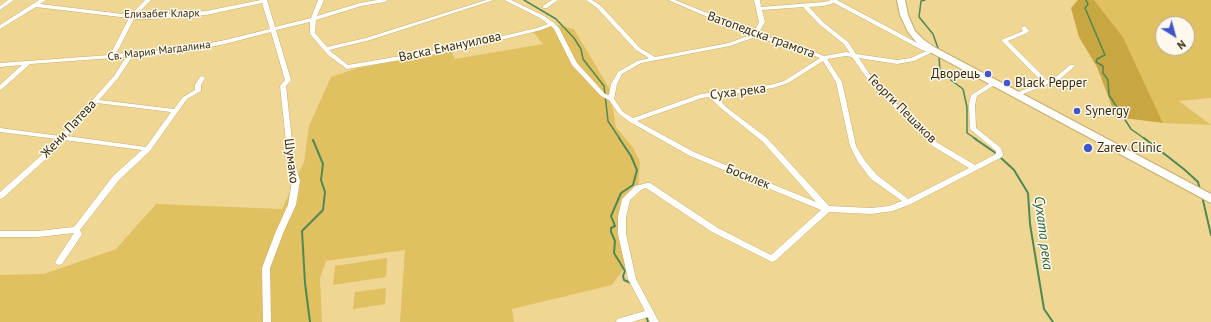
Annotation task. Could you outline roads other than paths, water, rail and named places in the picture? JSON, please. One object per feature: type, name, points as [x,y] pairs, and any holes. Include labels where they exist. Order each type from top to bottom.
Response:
[{"type":"street","points":[[0,8],[11,0]]},
{"type":"street","points":[[0,27],[43,0]]},
{"type":"street","points":[[112,56],[132,17],[148,0]]},
{"type":"street","name":"Елизабет Кларк","points":[[35,5],[132,17],[183,16],[206,13],[264,0]]},
{"type":"street","name":"Шумако","points":[[264,0],[288,80],[283,86],[291,160],[296,185],[292,205],[266,268],[268,322]]},
{"type":"street","points":[[321,0],[312,25],[314,36],[326,49],[368,39],[491,0]]},
{"type":"street","name":"Св. Мария Магдалина","points":[[0,65],[181,51],[273,30],[360,5],[385,0]]},
{"type":"street","points":[[507,0],[542,17],[552,24],[556,28],[574,64],[603,95],[611,99],[614,84],[620,73],[639,62],[653,58],[730,44],[755,35],[762,22],[757,0]]},
{"type":"street","points":[[545,8],[555,0]]},
{"type":"street","points":[[589,0],[599,7],[638,49],[653,58]]},
{"type":"street","name":"Ватопедска грамота","points":[[671,0],[755,35],[794,46],[824,58],[839,82],[853,146],[862,162],[874,178],[908,202]]},
{"type":"street","points":[[901,0],[904,15],[912,32],[921,42],[933,50],[1209,198]]},
{"type":"street","points":[[760,9],[805,6],[834,1],[924,48],[933,50]]},
{"type":"street","name":"Георги Пешаков","points":[[805,6],[821,23],[846,43],[856,55],[873,83],[921,132],[936,145],[975,168]]},
{"type":"street","name":"Васка Емануилова","points":[[326,49],[347,67],[465,47],[539,29],[552,24]]},
{"type":"street","points":[[1024,28],[1025,32],[1004,40],[1046,83]]},
{"type":"street","name":"Суха река","points":[[632,122],[701,96],[771,88],[786,82],[824,58],[846,54],[897,62],[912,60],[933,50]]},
{"type":"street","name":"Жени Патева","points":[[0,196],[45,156],[63,137],[116,77],[130,55]]},
{"type":"street","points":[[0,88],[28,63]]},
{"type":"street","points":[[1016,95],[1058,78],[1072,66]]},
{"type":"street","points":[[0,234],[38,234],[76,230],[116,178],[148,148],[185,98],[198,91],[198,85],[202,78]]},
{"type":"street","name":"Босилек","points":[[611,99],[621,113],[632,122],[692,154],[828,209],[871,211],[890,209],[908,202],[998,156],[999,150],[974,129],[972,104],[974,95],[994,83]]},
{"type":"street","points":[[655,322],[632,279],[622,234],[622,217],[626,199],[638,188],[647,185],[715,230],[772,259],[828,209],[765,140],[724,108],[711,95]]},
{"type":"street","points":[[96,101],[176,111]]},
{"type":"street","points":[[0,130],[148,148]]},
{"type":"street","points":[[59,262],[78,234],[76,230]]},
{"type":"street","points":[[620,322],[650,313]]},
{"type":"waterway","points":[[524,0],[556,19],[574,38],[581,49],[583,59],[604,86],[608,121],[620,139]]},
{"type":"waterway","name":"Сухата река","points":[[925,0],[921,1],[919,17],[933,34],[939,51]]},
{"type":"waterway","points":[[1086,0],[1088,4],[1085,8],[1105,55],[1097,59],[1096,62],[1103,66],[1103,73],[1108,80],[1109,95],[1131,129],[1145,139]]},
{"type":"waterway","name":"Сухата река","points":[[939,56],[940,72],[963,89],[967,107],[967,133],[976,139]]},
{"type":"waterway","points":[[619,138],[631,156],[637,170],[633,185],[621,193],[611,216],[615,226],[611,228],[611,232],[615,241],[614,253],[625,271],[623,276],[624,280],[631,283]]},
{"type":"waterway","name":"Сухата река","points":[[974,138],[997,154]]},
{"type":"waterway","points":[[1144,138],[1198,182],[1200,190]]},
{"type":"waterway","points":[[310,322],[305,283],[302,231],[323,210],[325,192],[321,180],[323,164],[313,140]]},
{"type":"waterway","name":"Сухата река","points":[[1000,157],[1014,170],[1028,193],[1030,224],[1044,309],[1053,322]]},
{"type":"waterway","points":[[1202,196],[1211,235]]},
{"type":"waterway","points":[[646,316],[648,322]]},
{"type":"place","name":"Дворець","points":[[988,74]]},
{"type":"place","name":"Black Pepper","points":[[1007,83]]},
{"type":"place","name":"Synergy","points":[[1077,111]]},
{"type":"place","name":"Zarev Clinic","points":[[1088,148]]}]
